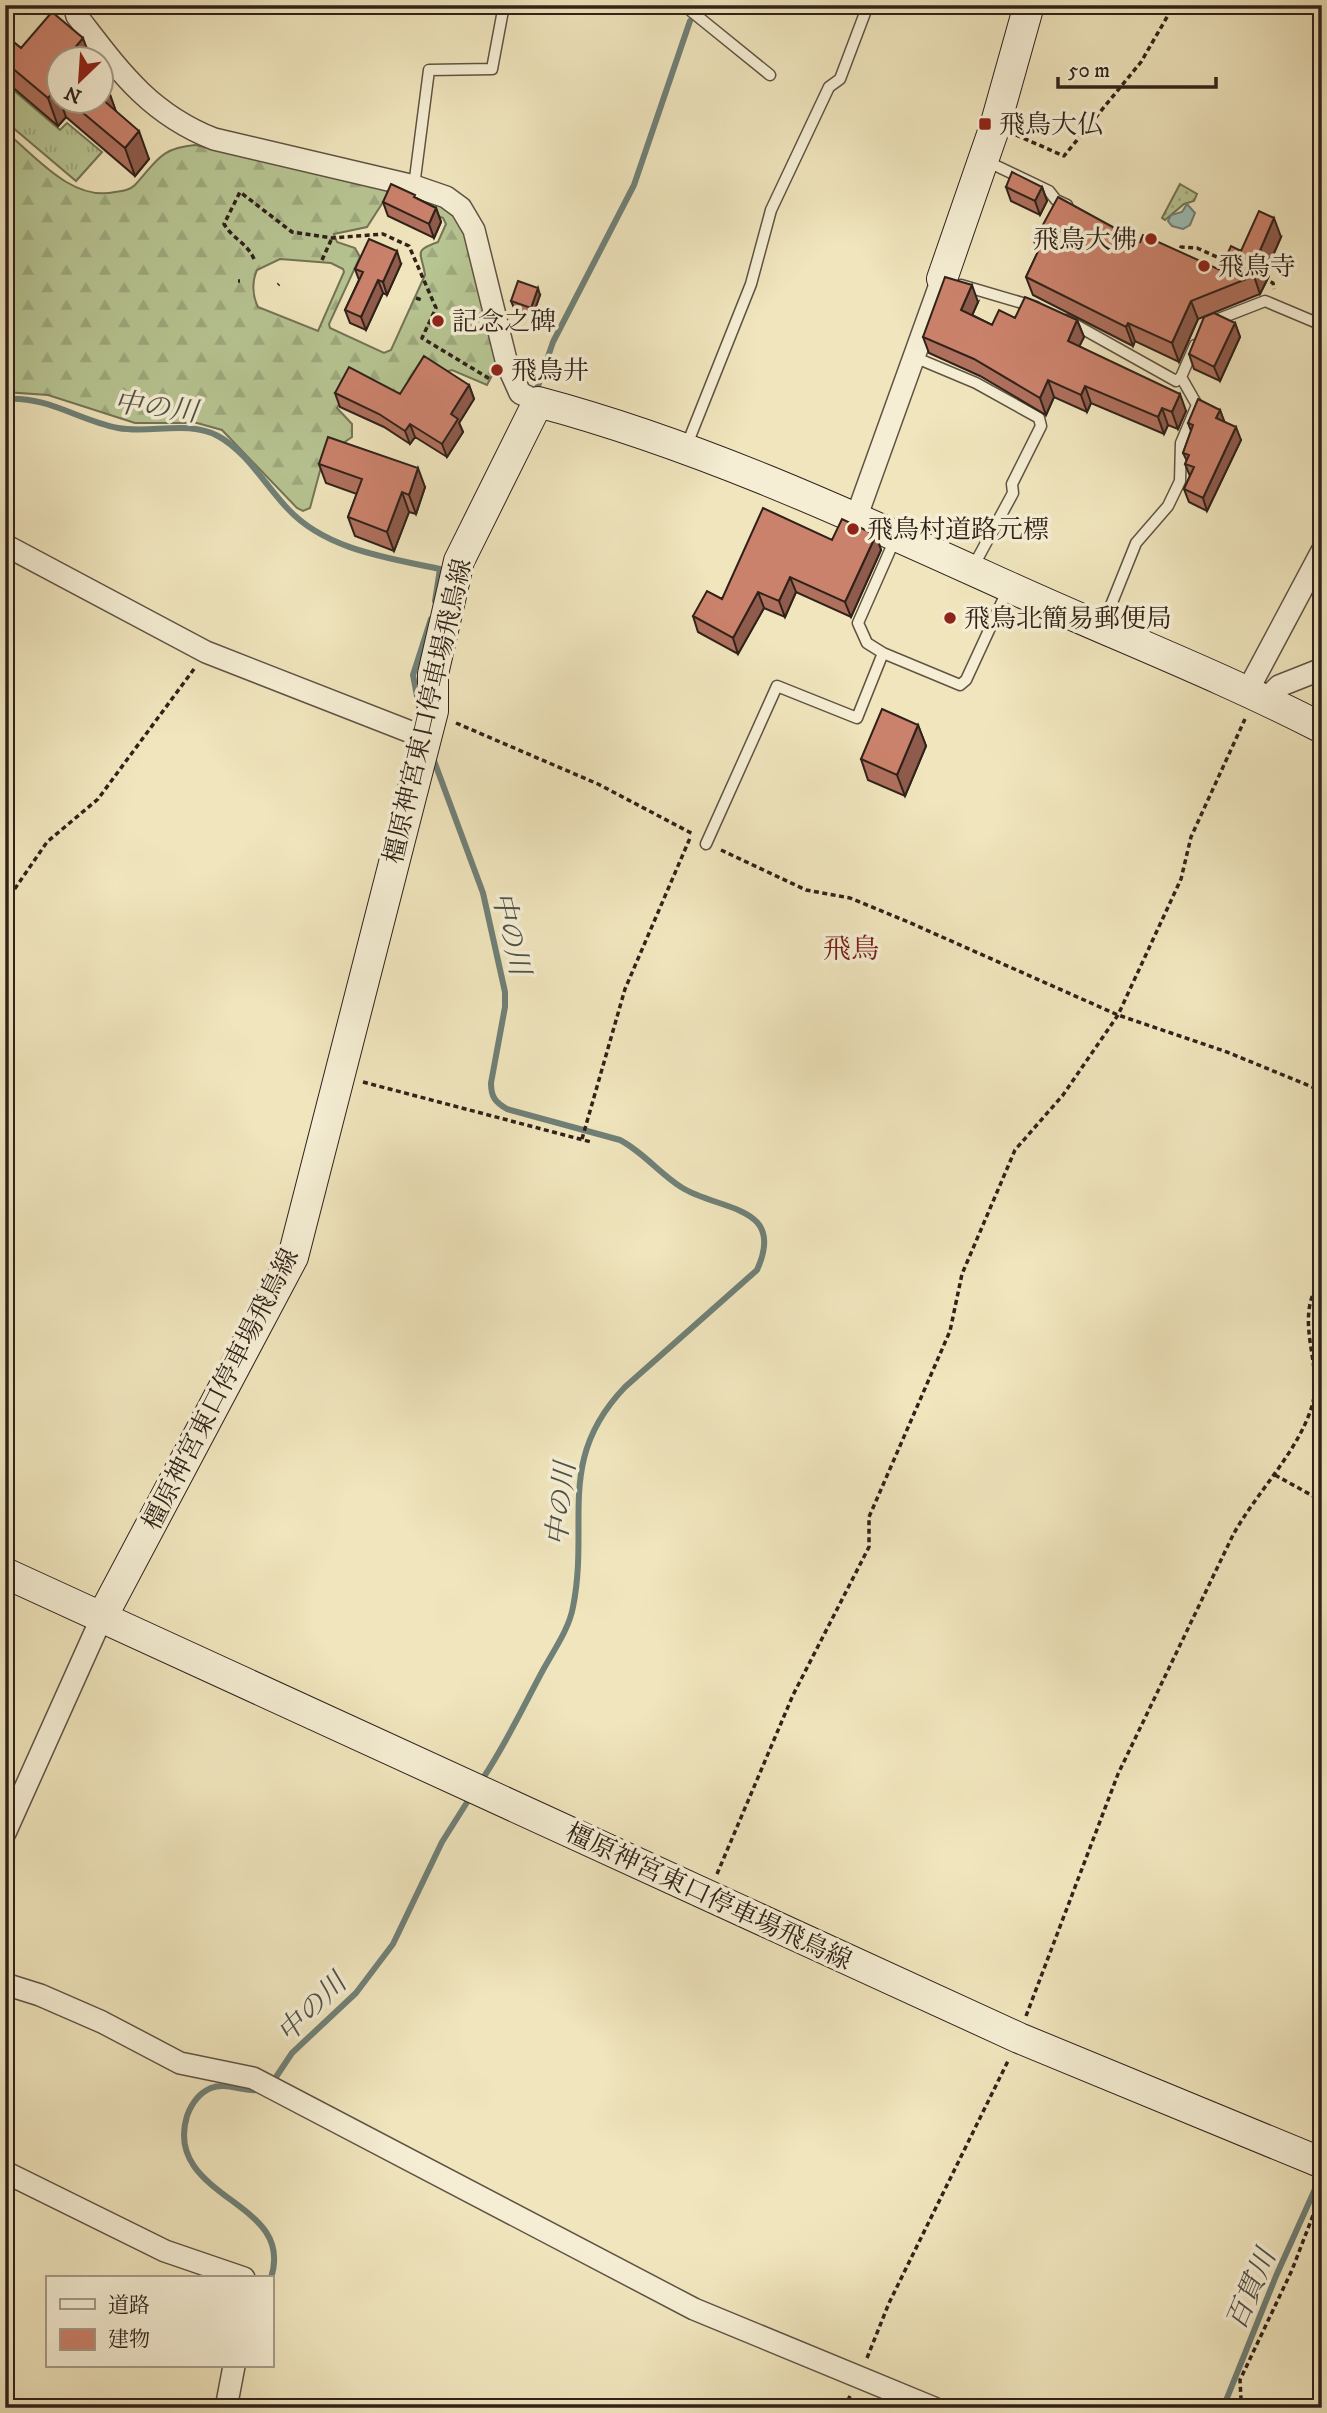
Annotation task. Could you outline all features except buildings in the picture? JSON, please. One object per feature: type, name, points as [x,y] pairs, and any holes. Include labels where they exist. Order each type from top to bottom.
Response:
[{"type":"main road","points":[[942,279],[996,126],[1029,5]]},
{"type":"main road","points":[[538,402],[685,449],[856,518],[1257,694],[1322,728]]},
{"type":"main road","name":"橿原神宮東口停車場飛鳥線","points":[[102,1617],[293,1257],[413,778],[430,724],[433,674],[459,561],[538,402]]},
{"type":"main road","name":"橿原神宮東口停車場飛鳥線","points":[[5,1573],[1019,2038],[1322,2163]]},
{"type":"street","points":[[74,5],[77,16],[128,83],[164,114],[187,128],[214,139],[414,186],[446,197],[461,208],[474,230],[506,364],[520,393],[538,402]]},
{"type":"street","points":[[856,518],[942,279]]},
{"type":"street","points":[[5,545],[206,652],[430,724]]},
{"type":"street","points":[[1257,694],[1322,551]]},
{"type":"street","points":[[1257,694],[1322,669]]},
{"type":"street","points":[[7,1823],[102,1617]]},
{"type":"street","points":[[5,1984],[40,1995],[102,2022],[180,2063],[253,2078],[694,2309],[933,2408]]},
{"type":"street","points":[[5,2172],[165,2251],[238,2276]]},
{"type":"street","points":[[226,2408],[234,2368]]},
{"type":"lane","points":[[414,186],[429,70],[492,69],[504,5]]},
{"type":"lane","points":[[691,5],[691,11],[769,75]]},
{"type":"lane","points":[[685,449],[751,284],[771,210],[830,86],[840,79],[868,5]]},
{"type":"lane","points":[[984,160],[1049,191],[1056,200],[1080,212]]},
{"type":"lane","points":[[942,279],[1044,310]]},
{"type":"lane","points":[[1057,315],[1176,381],[1181,377],[1201,330],[1265,300],[1322,325]]},
{"type":"lane","points":[[914,356],[976,383],[1040,418],[1041,426],[1012,484],[1013,493],[971,569]]},
{"type":"lane","points":[[1102,628],[1136,542],[1168,506],[1180,481],[1181,443],[1197,405],[1181,377]]},
{"type":"lane","points":[[896,536],[858,623],[867,643],[883,653],[960,685],[966,680],[1009,587]]},
{"type":"lane","points":[[706,844],[777,686],[856,718],[883,653]]},
{"type":"path","points":[[996,126],[1064,156],[1140,62],[1174,5]]},
{"type":"path","points":[[254,259],[248,246],[230,234],[224,224],[240,192],[292,232],[332,238],[383,234],[409,246],[436,308],[422,338],[484,376]]},
{"type":"path","points":[[323,260],[332,238]]},
{"type":"path","points":[[392,247],[395,239]]},
{"type":"path","points":[[1175,260],[1181,247],[1197,248],[1235,265]]},
{"type":"path","points":[[1260,277],[1273,283],[1278,306]]},
{"type":"path","points":[[416,298],[422,300]]},
{"type":"path","points":[[5,903],[47,842],[98,799],[206,652]]},
{"type":"path","points":[[708,1896],[793,1695],[869,1547],[869,1517],[950,1331],[962,1273],[1015,1150],[1063,1095],[1118,1015],[1181,879],[1191,837],[1257,694]]},
{"type":"path","points":[[430,724],[598,784],[692,832],[706,844],[806,890],[850,898],[1118,1015],[1227,1052],[1322,1091]]},
{"type":"path","points":[[582,1139],[625,989],[692,832]]},
{"type":"path","points":[[339,1076],[591,1142]]},
{"type":"path","points":[[859,2376],[889,2303],[986,2111],[1019,2038],[1118,1774],[1233,1535],[1250,1504],[1285,1459],[1312,1407],[1315,1385],[1310,1304],[1322,1274]]},
{"type":"path","points":[[1275,1475],[1322,1502]]},
{"type":"path","points":[[1237,2408],[1241,2399],[1240,2380],[1292,2270],[1322,2192]]},
{"type":"green space","points":[[12,89],[60,130],[67,123],[102,152],[76,181],[5,121],[5,98]]},
{"type":"green space","points":[[5,131],[55,175],[69,184],[99,193],[131,188],[160,157],[174,149],[195,145],[371,182],[423,202],[430,200],[456,214],[465,228],[497,366],[487,385],[452,370],[442,373],[405,399],[352,379],[337,408],[352,424],[352,437],[324,456],[310,508],[303,511],[297,508],[222,430],[197,423],[135,423],[48,395],[5,392]],"holes":[[[393,196],[443,218],[446,224],[438,242],[422,251],[425,275],[391,350],[384,353],[330,328],[329,324],[360,257],[355,248],[337,242],[334,234],[367,227],[385,199]],[[280,259],[331,263],[343,269],[318,331],[258,307],[253,288],[257,270]]]},
{"type":"green space","points":[[1180,184],[1197,194],[1194,201],[1184,204],[1165,220],[1162,218]]},
{"type":"water","points":[[1187,204],[1195,213],[1190,225],[1183,229],[1172,226],[1168,221],[1171,215],[1182,212]]},
{"type":"waterway","points":[[537,389],[553,342],[634,185],[690,21]]},
{"type":"waterway","name":"中の川","points":[[5,399],[35,401],[118,428],[182,428],[206,431],[218,436],[238,450],[288,509],[303,523],[321,534],[359,550],[440,569],[435,601]]},
{"type":"waterway","name":"中の川","points":[[420,712],[413,675],[431,619]]},
{"type":"waterway","name":"中の川","points":[[433,758],[483,893],[505,992],[505,1007],[491,1083],[494,1099],[507,1109],[620,1140],[681,1187],[729,1206],[756,1221],[763,1233],[764,1248],[757,1270],[625,1387],[603,1414],[590,1440],[582,1466],[577,1576],[571,1615],[561,1639],[481,1781]]},
{"type":"waterway","name":"中の川","points":[[272,2083],[292,2053],[356,1993],[393,1944],[442,1842],[471,1796]]},
{"type":"waterway","name":"中の川","points":[[263,2089],[217,2086],[207,2090],[196,2100],[187,2116],[184,2137],[188,2155],[197,2170],[210,2184],[255,2219],[266,2232],[274,2255],[272,2276]]},
{"type":"waterway","name":"百貫川","points":[[1223,2408],[1276,2276],[1316,2187]]},
{"type":"place","name":"飛鳥大仏","points":[[985,124]]},
{"type":"place","name":"飛鳥大佛","points":[[1151,239]]},
{"type":"place","name":"飛鳥寺","points":[[1204,266]]},
{"type":"place","name":"記念之碑","points":[[438,321]]},
{"type":"place","name":"飛鳥井","points":[[497,370]]},
{"type":"place","name":"飛鳥村道路元標","points":[[853,529]]},
{"type":"place","name":"飛鳥北簡易郵便局","points":[[950,618]]},
{"type":"district","name":"飛鳥","points":[[851,948]]}]
